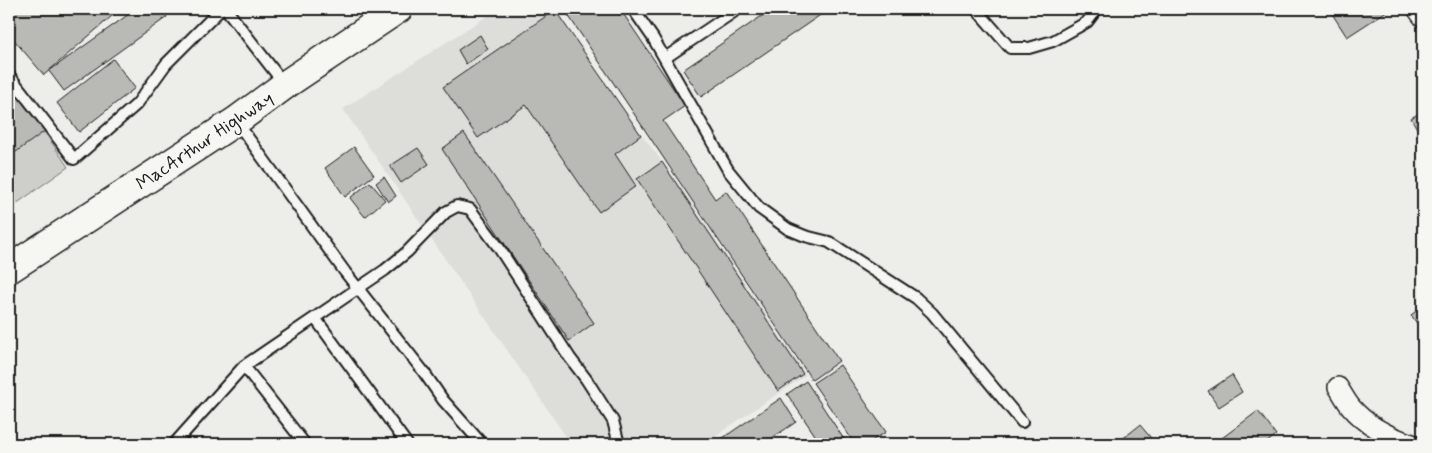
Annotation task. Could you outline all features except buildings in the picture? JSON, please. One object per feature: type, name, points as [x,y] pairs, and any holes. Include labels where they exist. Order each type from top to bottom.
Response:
[{"type":"highway","name":"MacArthur Highway","points":[[9,269],[236,121],[398,9]]},
{"type":"street","points":[[1417,9],[1423,17]]},
{"type":"street","points":[[1338,387],[1351,406],[1365,420],[1383,432],[1412,444]]},
{"type":"lane","points":[[9,75],[74,159],[137,104],[166,64],[221,9]]},
{"type":"lane","points":[[226,9],[285,86]]},
{"type":"lane","points":[[633,9],[665,58],[728,170],[758,208],[788,229],[805,236],[829,242],[916,298],[932,313],[1022,422]]},
{"type":"lane","points":[[665,58],[738,9]]},
{"type":"lane","points":[[976,9],[1010,48],[1029,48],[1053,41],[1087,22],[1097,9]]},
{"type":"lane","points":[[236,121],[358,289],[424,371],[443,400],[482,444]]},
{"type":"lane","points":[[174,444],[244,366],[358,289],[407,252],[446,212],[457,206],[470,208],[499,248],[613,421],[619,444]]},
{"type":"lane","points":[[315,318],[407,444]]},
{"type":"lane","points":[[244,366],[305,444]]},
{"type":"shaded area","points":[[498,9],[548,9],[680,186],[806,375],[703,444],[571,444],[343,109]]},
{"type":"shaded area","points":[[9,79],[68,167],[9,209]]}]
